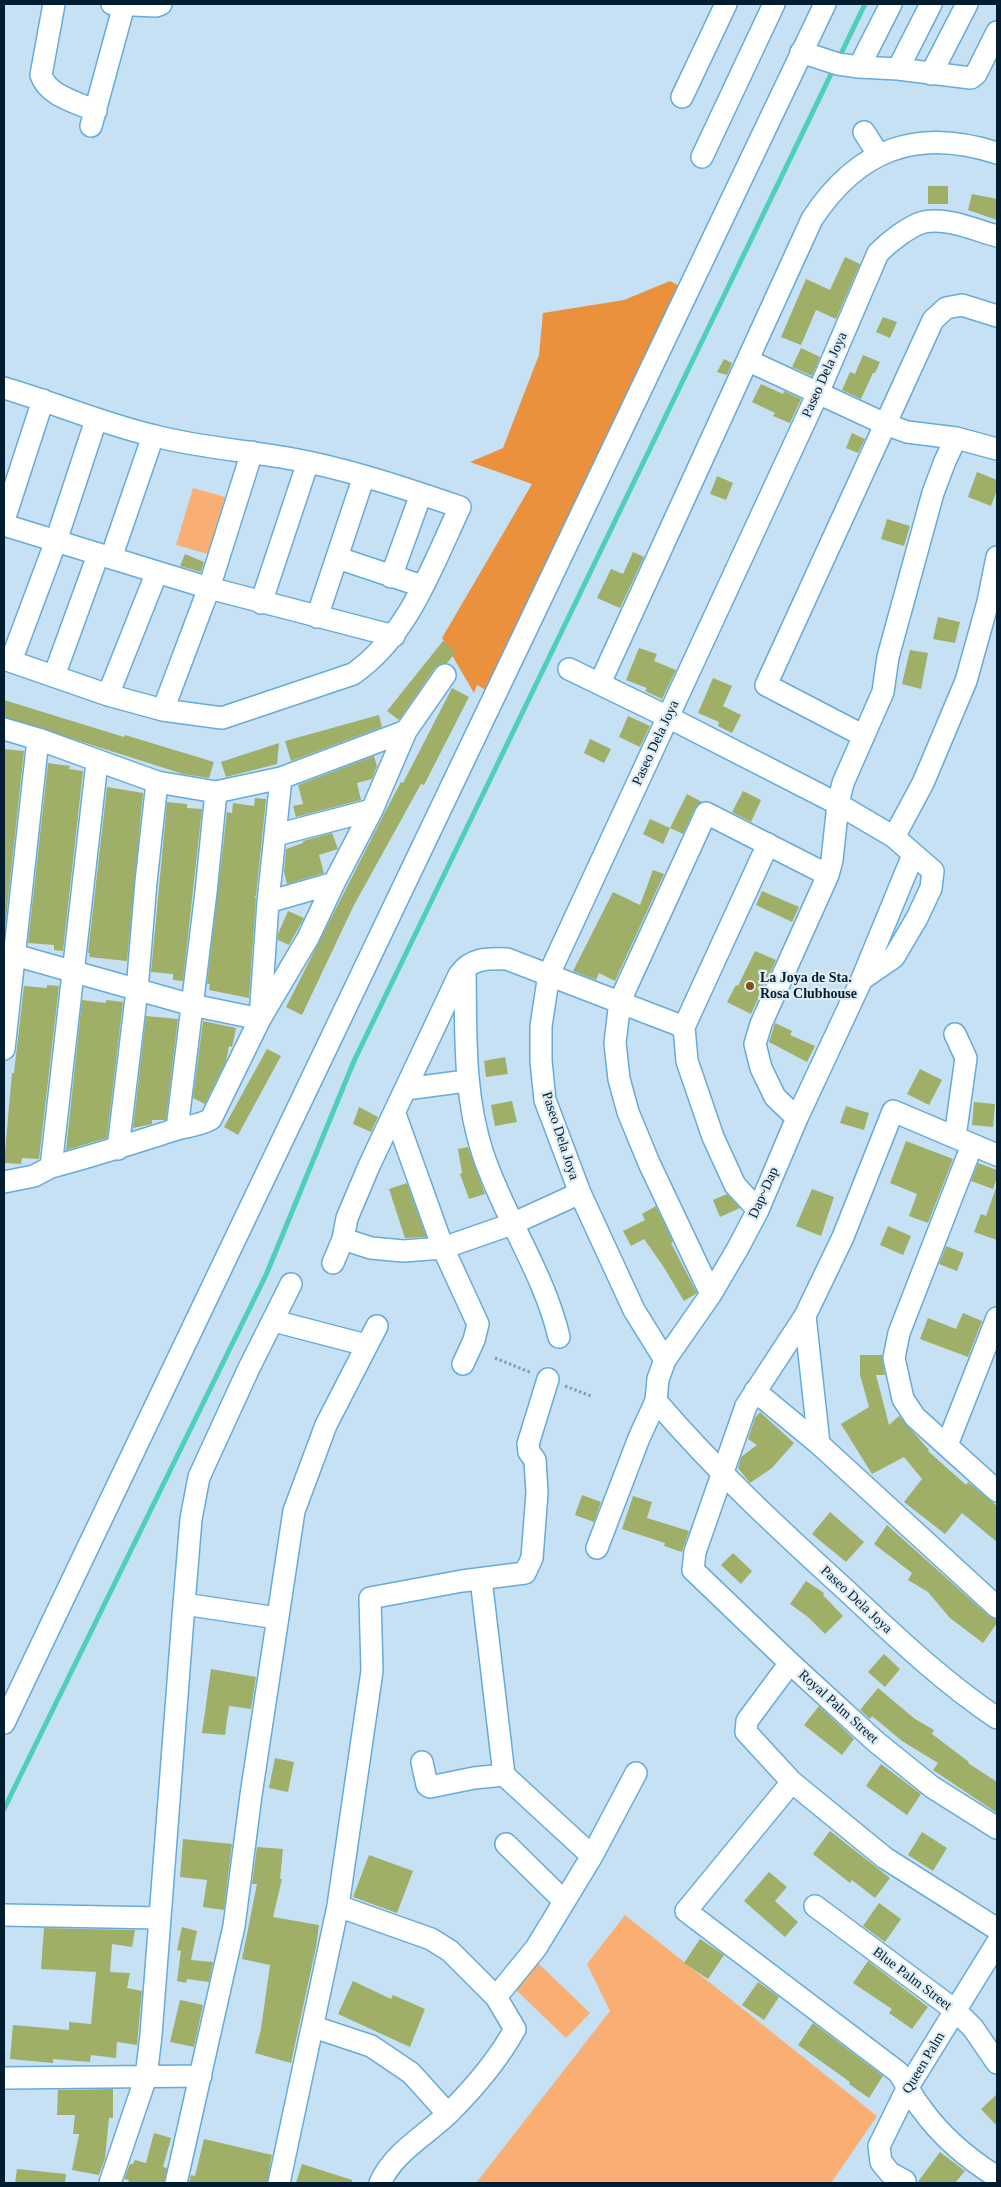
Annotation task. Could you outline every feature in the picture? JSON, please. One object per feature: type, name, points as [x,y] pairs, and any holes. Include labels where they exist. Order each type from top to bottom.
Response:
[{"type":"street","points":[[54,4],[40,75],[44,84],[54,92],[94,118],[118,4],[156,6],[161,4]]},
{"type":"street","points":[[682,97],[726,4]]},
{"type":"street","points":[[702,157],[774,4]]},
{"type":"street","points":[[4,1723],[806,54],[825,4]]},
{"type":"street","points":[[849,66],[891,4]]},
{"type":"street","points":[[898,69],[932,4]]},
{"type":"street","points":[[932,74],[966,4]]},
{"type":"street","points":[[806,54],[849,66],[898,69],[971,78],[976,74],[997,32]]},
{"type":"street","points":[[864,132],[878,154]]},
{"type":"street","points":[[600,683],[749,361],[812,219],[826,198],[846,178],[878,154],[923,142],[994,145]]},
{"type":"street","name":"Paseo Dela Joya","points":[[665,1360],[634,1310],[580,1193],[545,1100],[540,1061],[541,1026],[549,974],[818,393],[878,253],[893,239],[923,222],[944,221],[997,236]]},
{"type":"street","points":[[864,736],[766,685],[933,320],[946,308],[962,305],[997,316]]},
{"type":"street","points":[[749,361],[907,432],[956,438],[997,449]]},
{"type":"street","points":[[4,388],[96,420],[153,436],[185,443],[308,462],[364,476],[460,507],[422,586],[394,636],[370,662],[353,674],[222,718],[162,710],[108,695],[7,660],[56,541],[96,420]]},
{"type":"street","points":[[4,520],[43,400]]},
{"type":"street","points":[[54,676],[153,436]]},
{"type":"street","points":[[797,1118],[775,1097],[761,1068],[755,1044],[761,1024],[828,875],[832,860],[838,804],[843,783],[883,692],[879,653],[933,493],[945,460],[956,438]]},
{"type":"street","points":[[162,710],[209,588],[252,452]]},
{"type":"street","points":[[261,602],[308,462]]},
{"type":"street","points":[[317,617],[364,476]]},
{"type":"street","points":[[391,577],[421,494]]},
{"type":"street","points":[[4,525],[209,588],[394,636]]},
{"type":"street","points":[[894,837],[923,783],[966,681],[988,602],[997,557]]},
{"type":"street","points":[[338,558],[422,586]]},
{"type":"street","points":[[108,695],[157,572]]},
{"type":"street","points":[[570,669],[838,804],[894,837],[913,855],[924,861],[933,871],[931,888],[917,918],[894,957],[862,979]]},
{"type":"street","points":[[4,1182],[34,1176],[51,1167],[118,1149],[177,1129],[203,1124],[211,1119],[260,1018],[308,938],[372,810],[406,732],[445,675]]},
{"type":"street","points":[[4,729],[38,739],[97,762],[157,782],[216,792],[281,778],[406,732]]},
{"type":"street","points":[[4,1049],[10,954],[38,739]]},
{"type":"street","points":[[51,1167],[97,762]]},
{"type":"street","points":[[260,1018],[268,902],[281,778]]},
{"type":"street","points":[[118,1149],[137,990],[157,782]]},
{"type":"street","points":[[177,1129],[216,792]]},
{"type":"street","points":[[276,835],[372,810]]},
{"type":"street","points":[[711,1294],[649,1163],[628,1112],[619,1079],[614,1043],[620,1001],[706,813],[828,875]]},
{"type":"street","points":[[758,1210],[735,1184],[713,1137],[686,1061],[684,1026],[768,844]]},
{"type":"street","name":"Dap~Dap","points":[[597,1548],[639,1438],[656,1402],[658,1379],[665,1360],[711,1294],[758,1210],[797,1118],[862,979],[913,855]]},
{"type":"street","points":[[268,902],[334,883]]},
{"type":"street","points":[[10,954],[192,1005],[260,1018]]},
{"type":"street","points":[[333,1264],[343,1239],[347,1218],[369,1166],[465,966],[484,958],[507,959],[684,1026]]},
{"type":"street","points":[[465,966],[466,1080],[482,1152],[512,1224],[552,1310],[558,1337]]},
{"type":"street","points":[[955,1034],[966,1058],[964,1141],[899,1333],[894,1358],[903,1400],[915,1417],[997,1491]]},
{"type":"street","points":[[406,1089],[466,1080]]},
{"type":"street","points":[[721,1474],[746,1406],[805,1316],[844,1237],[893,1111],[997,1156]]},
{"type":"street","points":[[395,1114],[443,1248],[478,1324],[474,1340],[463,1364]]},
{"type":"street","points":[[343,1239],[371,1248],[403,1251],[443,1248],[512,1224],[580,1193]]},
{"type":"street","points":[[110,2183],[146,2076],[152,2035],[159,1918],[184,1604],[192,1520],[199,1477],[249,1368],[291,1284]]},
{"type":"street","points":[[805,1316],[819,1444]]},
{"type":"street","points":[[946,1445],[997,1318]]},
{"type":"street","points":[[274,1321],[366,1345]]},
{"type":"street","points":[[176,2183],[234,1926],[277,1618],[294,1511],[326,1425],[377,1326]]},
{"type":"street","points":[[279,2183],[314,2027],[338,1906],[372,1671],[370,1598],[525,1573],[532,1558],[537,1476],[535,1460],[529,1452],[528,1444],[548,1379]]},
{"type":"street","points":[[755,1391],[819,1444],[997,1607]]},
{"type":"street","name":"Paseo Dela Joya","points":[[656,1402],[721,1474],[905,1645],[977,1705],[997,1718]]},
{"type":"street","name":"Royal Palm Street","points":[[721,1474],[695,1552],[694,1570],[790,1663],[875,1741],[932,1787],[997,1828]]},
{"type":"street","points":[[481,1579],[504,1775],[592,1856]]},
{"type":"street","points":[[184,1604],[277,1618]]},
{"type":"street","points":[[790,1663],[748,1721],[746,1732],[792,1782],[885,1858],[997,1929]]},
{"type":"street","points":[[422,1762],[426,1785],[430,1787],[474,1778],[504,1775]]},
{"type":"street","points":[[496,1997],[536,1948],[592,1856],[636,1773]]},
{"type":"street","points":[[792,1782],[686,1911],[898,2072],[920,2108],[970,2160],[997,2178]]},
{"type":"street","points":[[506,1844],[564,1902]]},
{"type":"street","points":[[338,1906],[431,1939],[450,1951],[496,1997],[515,2029],[503,2051],[448,2114],[396,2158],[380,2183]]},
{"type":"street","name":"Blue Palm Street","points":[[815,1906],[956,2011],[973,2028],[997,2063]]},
{"type":"street","points":[[4,1916],[159,1918]]},
{"type":"street","name":"Queen Palm","points":[[905,2181],[890,2173],[881,2162],[879,2146],[908,2087],[997,1943]]},
{"type":"street","points":[[314,2027],[371,2046],[411,2074],[448,2114]]},
{"type":"street","points":[[4,2083],[146,2076],[201,2076]]},
{"type":"shaded area","points":[[670,281],[685,289],[502,699],[477,685],[474,693],[442,638],[532,484],[470,462],[503,448],[539,355],[543,313],[624,300]]},
{"type":"shaded area","points":[[193,488],[225,497],[208,554],[176,545]]},
{"type":"shaded area","points":[[625,1915],[877,2116],[831,2183],[476,2183],[610,2011],[587,1964]]},
{"type":"shaded area","points":[[538,1963],[590,2013],[566,2038],[514,1988]]},
{"type":"building","points":[[928,186],[948,186],[948,204],[928,204]]},
{"type":"building","points":[[972,194],[997,199],[997,220],[968,210]]},
{"type":"building","points":[[845,257],[860,264],[836,319],[816,310],[801,345],[781,337],[806,279],[830,290]]},
{"type":"building","points":[[883,317],[897,322],[890,338],[876,332]]},
{"type":"building","points":[[801,348],[820,357],[812,376],[792,367]]},
{"type":"building","points":[[863,355],[880,362],[861,399],[842,390],[850,372],[855,374]]},
{"type":"building","points":[[724,359],[732,363],[727,375],[717,372]]},
{"type":"building","points":[[761,384],[783,394],[784,391],[801,399],[790,423],[773,416],[775,413],[752,402]]},
{"type":"building","points":[[852,433],[865,439],[858,453],[846,448]]},
{"type":"building","points":[[977,472],[997,480],[997,490],[991,506],[968,497]]},
{"type":"building","points":[[717,476],[733,483],[726,500],[710,494]]},
{"type":"building","points":[[887,519],[910,526],[904,546],[881,539]]},
{"type":"building","points":[[633,552],[644,557],[620,608],[597,598],[611,569],[623,574]]},
{"type":"building","points":[[185,554],[204,562],[201,572],[180,566]]},
{"type":"building","points":[[938,617],[960,622],[955,643],[933,639]]},
{"type":"building","points":[[443,641],[456,652],[447,663],[440,664],[435,668],[399,720],[387,711]]},
{"type":"building","points":[[639,648],[657,654],[654,661],[676,670],[662,699],[645,691],[647,688],[626,680]]},
{"type":"building","points":[[910,650],[928,653],[921,689],[902,684]]},
{"type":"building","points":[[713,678],[732,686],[723,706],[741,715],[732,733],[718,726],[719,722],[698,713]]},
{"type":"building","points":[[452,688],[469,697],[424,785],[421,784],[354,905],[302,1015],[286,1007],[386,810],[401,782],[403,783]]},
{"type":"building","points":[[4,700],[124,737],[125,735],[214,762],[209,778],[183,774],[4,717]]},
{"type":"building","points":[[379,715],[382,727],[291,761],[285,741]]},
{"type":"building","points":[[628,716],[650,726],[640,747],[619,737]]},
{"type":"building","points":[[590,739],[611,749],[604,763],[584,753]]},
{"type":"building","points":[[279,743],[277,764],[226,777],[221,762]]},
{"type":"building","points":[[4,749],[24,751],[4,937]]},
{"type":"building","points":[[374,756],[377,766],[372,779],[357,783],[361,800],[296,817],[293,806],[303,804],[298,785]]},
{"type":"building","points":[[48,763],[70,766],[69,769],[83,771],[63,951],[54,950],[54,945],[28,943]]},
{"type":"building","points":[[107,787],[143,793],[127,961],[89,957],[90,953],[88,953]]},
{"type":"building","points":[[743,791],[761,800],[751,822],[732,812]]},
{"type":"building","points":[[687,794],[702,802],[695,808],[683,834],[670,828]]},
{"type":"building","points":[[255,798],[266,799],[256,896],[254,897],[256,898],[249,998],[209,990],[210,984],[207,984],[227,812],[232,813],[233,803],[254,806]]},
{"type":"building","points":[[167,802],[187,804],[187,808],[202,809],[183,981],[173,980],[173,974],[151,972]]},
{"type":"building","points":[[650,819],[670,828],[663,844],[643,834]]},
{"type":"building","points":[[332,833],[338,849],[319,855],[324,873],[287,884],[284,872],[286,849],[303,843],[303,841]]},
{"type":"building","points":[[653,870],[664,874],[615,981],[599,973],[596,980],[573,971],[613,892],[640,905]]},
{"type":"building","points":[[762,891],[799,907],[792,922],[756,905]]},
{"type":"building","points":[[288,911],[304,918],[289,945],[278,940],[278,934]]},
{"type":"building","points":[[755,951],[776,960],[751,1014],[727,1002],[736,985],[738,986]]},
{"type":"building","points":[[47,985],[59,986],[39,1159],[22,1158],[21,1164],[4,1163],[12,1073],[14,1073],[24,986],[47,988]]},
{"type":"building","points":[[82,1000],[106,1003],[106,1000],[123,1002],[107,1138],[66,1150]]},
{"type":"building","points":[[146,1016],[178,1019],[166,1120],[152,1120],[152,1124],[133,1128]]},
{"type":"building","points":[[203,1021],[236,1028],[232,1047],[229,1046],[226,1061],[205,1104],[193,1098]]},
{"type":"building","points":[[775,1023],[792,1031],[790,1035],[815,1046],[807,1062],[769,1042]]},
{"type":"building","points":[[267,1049],[281,1056],[238,1135],[224,1127]]},
{"type":"building","points":[[505,1057],[508,1074],[486,1077],[484,1061]]},
{"type":"building","points":[[920,1069],[942,1080],[929,1105],[907,1094]]},
{"type":"building","points":[[512,1101],[517,1122],[495,1126],[491,1105]]},
{"type":"building","points":[[974,1102],[995,1104],[993,1127],[972,1125]]},
{"type":"building","points":[[846,1106],[869,1113],[864,1130],[840,1123]]},
{"type":"building","points":[[359,1107],[378,1117],[371,1132],[353,1124]]},
{"type":"building","points":[[906,1141],[953,1159],[928,1223],[909,1216],[917,1194],[890,1183]]},
{"type":"building","points":[[468,1147],[485,1194],[469,1199],[460,1174],[462,1173],[458,1149]]},
{"type":"building","points":[[978,1163],[997,1170],[997,1178],[993,1189],[971,1181]]},
{"type":"building","points":[[407,1183],[426,1237],[405,1238],[389,1189]]},
{"type":"building","points":[[996,1188],[997,1240],[974,1232],[981,1214],[986,1216]]},
{"type":"building","points":[[812,1189],[834,1197],[821,1236],[796,1226]]},
{"type":"building","points":[[727,1194],[740,1208],[720,1217],[713,1200]]},
{"type":"building","points":[[656,1206],[673,1242],[671,1243],[697,1293],[684,1301],[644,1239],[631,1246],[623,1231],[645,1220],[642,1214]]},
{"type":"building","points":[[888,1226],[911,1236],[903,1255],[880,1245]]},
{"type":"building","points":[[946,1246],[964,1253],[957,1271],[939,1264]]},
{"type":"building","points":[[963,1313],[982,1321],[968,1357],[920,1339],[928,1318],[956,1329]]},
{"type":"building","points":[[860,1355],[882,1355],[885,1375],[876,1375],[889,1425],[899,1416],[928,1451],[966,1485],[968,1482],[997,1506],[997,1542],[962,1513],[945,1534],[904,1502],[922,1479],[904,1457],[872,1474],[841,1424],[869,1407],[860,1375]]},
{"type":"building","points":[[760,1412],[794,1443],[772,1468],[750,1483],[738,1468],[741,1457],[757,1445],[748,1439],[755,1418]]},
{"type":"building","points":[[582,1495],[601,1502],[594,1522],[575,1515]]},
{"type":"building","points":[[633,1496],[652,1502],[647,1518],[689,1531],[682,1552],[664,1546],[665,1543],[622,1529]]},
{"type":"building","points":[[830,1512],[864,1542],[846,1562],[812,1534]]},
{"type":"building","points":[[887,1525],[989,1616],[997,1620],[997,1623],[983,1643],[950,1618],[928,1592],[908,1580],[912,1573],[874,1544]]},
{"type":"building","points":[[733,1553],[752,1571],[741,1584],[721,1565]]},
{"type":"building","points":[[806,1581],[824,1593],[823,1595],[843,1616],[825,1634],[808,1617],[790,1604]]},
{"type":"building","points":[[884,1654],[900,1669],[885,1687],[868,1672]]},
{"type":"building","points":[[211,1669],[256,1677],[251,1709],[229,1706],[225,1735],[202,1733]]},
{"type":"building","points":[[878,1688],[915,1719],[934,1730],[932,1734],[968,1763],[997,1782],[997,1813],[933,1770],[938,1763],[902,1741],[872,1716],[870,1719],[860,1710]]},
{"type":"building","points":[[819,1706],[854,1739],[842,1755],[804,1725]]},
{"type":"building","points":[[275,1758],[294,1762],[288,1792],[269,1788]]},
{"type":"building","points":[[881,1764],[921,1794],[907,1815],[866,1786]]},
{"type":"building","points":[[830,1831],[890,1878],[875,1898],[852,1880],[850,1883],[813,1854]]},
{"type":"building","points":[[922,1832],[947,1848],[933,1871],[908,1855]]},
{"type":"building","points":[[183,1839],[232,1844],[224,1910],[203,1907],[207,1880],[180,1877]]},
{"type":"building","points":[[257,1847],[283,1849],[280,1879],[282,1879],[273,1917],[319,1925],[291,2063],[255,2053],[261,2029],[270,1965],[242,1959],[257,1884],[252,1884]]},
{"type":"building","points":[[369,1855],[413,1871],[397,1913],[353,1897]]},
{"type":"building","points":[[769,1872],[787,1887],[775,1901],[798,1922],[785,1937],[744,1901]]},
{"type":"building","points":[[879,1903],[901,1919],[885,1942],[863,1926]]},
{"type":"building","points":[[182,1927],[197,1931],[191,1960],[213,1962],[209,1982],[187,1979],[186,1983],[177,1981],[181,1951],[177,1950]]},
{"type":"building","points":[[44,1928],[135,1930],[132,1947],[112,1944],[110,1972],[130,1973],[127,1988],[142,1991],[137,2045],[117,2042],[116,2058],[91,2055],[90,2062],[53,2059],[53,2063],[10,2059],[13,2025],[69,2030],[69,2022],[91,2024],[96,1972],[41,1969]]},
{"type":"building","points":[[700,1939],[724,1955],[708,1979],[684,1963]]},
{"type":"building","points":[[868,1961],[928,2007],[912,2029],[889,2013],[892,2009],[853,1983]]},
{"type":"building","points":[[353,1981],[391,1999],[393,1995],[425,2009],[410,2047],[338,2014]]},
{"type":"building","points":[[758,1982],[779,1997],[764,2020],[742,2005]]},
{"type":"building","points":[[180,2000],[203,2005],[194,2047],[170,2042]]},
{"type":"building","points":[[813,2023],[883,2076],[869,2098],[798,2045]]},
{"type":"building","points":[[113,2089],[113,2118],[109,2118],[105,2159],[99,2175],[72,2170],[79,2134],[73,2134],[75,2115],[57,2115],[58,2090]]},
{"type":"building","points":[[997,2094],[997,2126],[981,2109]]},
{"type":"building","points":[[154,2133],[171,2138],[163,2167],[167,2168],[164,2183],[128,2183],[129,2180],[124,2179],[130,2164],[133,2164],[135,2160],[146,2163]]},
{"type":"building","points":[[204,2139],[272,2155],[267,2183],[189,2183],[191,2175],[195,2176]]},
{"type":"building","points":[[940,2152],[965,2171],[955,2183],[917,2183]]},
{"type":"building","points":[[302,2164],[352,2180],[352,2183],[296,2183]]},
{"type":"building","points":[[17,2169],[66,2174],[65,2183],[15,2183]]},
{"type":"waterway","points":[[838,60],[865,4]]},
{"type":"waterway","points":[[4,1809],[266,1275],[354,1061],[834,68]]},
{"type":"place","name":"La Joya de Sta. Rosa Clubhouse","points":[[750,986]]}]
